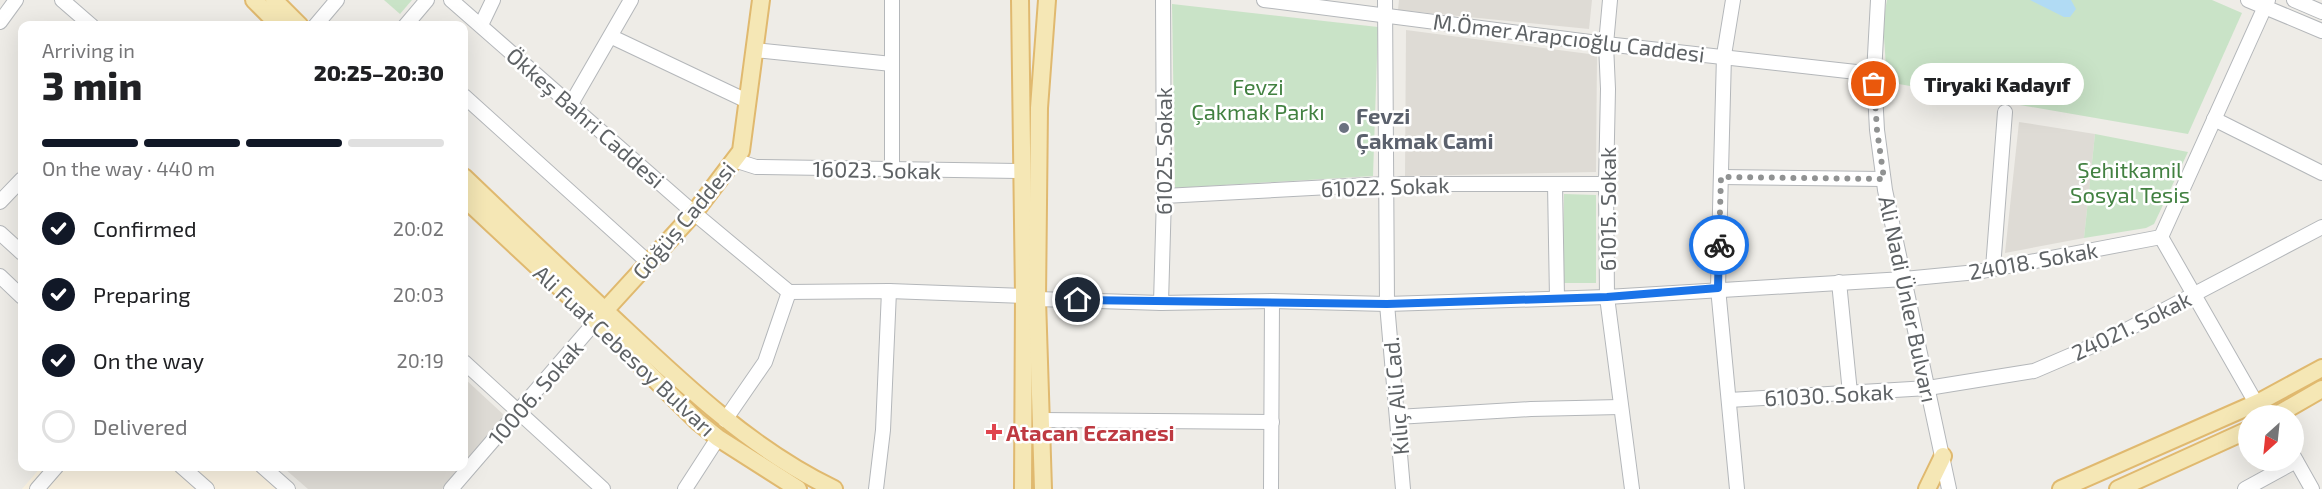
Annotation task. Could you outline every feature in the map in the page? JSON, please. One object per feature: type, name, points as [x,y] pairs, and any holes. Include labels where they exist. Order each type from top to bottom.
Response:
[{"type":"main road","points":[[254,0],[275,21]]},
{"type":"main road","points":[[274,0],[295,21]]},
{"type":"main road","name":"Göğüş Caddesi","points":[[601,316],[694,213],[741,151],[761,0]]},
{"type":"main road","points":[[1020,0],[1022,171],[1041,420],[1043,488]]},
{"type":"main road","points":[[1022,487],[1038,108],[1047,0]]},
{"type":"main road","points":[[468,181],[601,316],[725,420],[788,463],[834,489]]},
{"type":"main road","name":"Ali Fuat Cebesoy Bulvarı","points":[[468,201],[601,316],[697,421],[718,438],[798,489]]},
{"type":"main road","points":[[2061,489],[2256,403],[2322,368]]},
{"type":"main road","points":[[2294,405],[2322,389]]},
{"type":"main road","points":[[2128,487],[2238,434]]},
{"type":"main road","points":[[1927,489],[1942,456]]},
{"type":"street","points":[[0,22],[16,0]]},
{"type":"street","points":[[62,0],[86,21]]},
{"type":"street","points":[[319,21],[338,0]]},
{"type":"street","points":[[409,21],[427,0]]},
{"type":"street","name":"Ökkeş Bahri Caddesi","points":[[451,0],[694,213],[789,292]]},
{"type":"street","points":[[481,25],[493,0]]},
{"type":"street","points":[[571,104],[612,37],[631,0]]},
{"type":"street","points":[[891,169],[892,0]]},
{"type":"street","name":"61025. Sokak","points":[[1161,303],[1164,196],[1163,0]]},
{"type":"street","name":"M.Ömer Arapcıoğlu Caddesi","points":[[1264,0],[1606,44],[1724,55],[1874,74]]},
{"type":"street","name":"Kılıç Ali Cad.","points":[[1385,0],[1387,304],[1403,489]]},
{"type":"street","name":"61015. Sokak","points":[[1610,0],[1606,44],[1608,89],[1607,297],[1632,489]]},
{"type":"street","points":[[1733,0],[1724,55],[1718,288],[1737,489]]},
{"type":"street","name":"Ali Nadi Ünler Bulvarı","points":[[1878,0],[1874,74],[1877,130],[1884,179],[1949,489]]},
{"type":"street","points":[[2248,0],[2267,4],[2322,31]]},
{"type":"street","points":[[2294,0],[2322,12]]},
{"type":"street","points":[[2256,403],[2161,237],[2267,4]]},
{"type":"street","points":[[612,37],[747,101]]},
{"type":"street","points":[[754,50],[892,64]]},
{"type":"street","points":[[468,100],[649,263]]},
{"type":"street","points":[[1993,268],[2005,112]]},
{"type":"street","points":[[2214,119],[2322,173]]},
{"type":"street","name":"16023. Sokak","points":[[734,160],[756,167],[1022,171]]},
{"type":"street","points":[[1721,177],[1884,179]]},
{"type":"street","points":[[0,202],[18,183]]},
{"type":"street","name":"61022. Sokak","points":[[1164,196],[1386,184],[1606,184]]},
{"type":"street","points":[[1555,184],[1557,298]]},
{"type":"street","name":"24021. Sokak","points":[[1929,388],[2034,371],[2111,338],[2322,227]]},
{"type":"street","points":[[0,233],[18,249]]},
{"type":"street","name":"24018. Sokak","points":[[1030,298],[1161,303],[1272,301],[1387,304],[1607,297],[1718,288],[1904,279],[1993,268],[2161,237]]},
{"type":"street","points":[[0,276],[18,293]]},
{"type":"street","points":[[1839,282],[1850,393]]},
{"type":"street","points":[[725,420],[765,362],[789,292],[888,291],[1030,298]]},
{"type":"street","points":[[876,489],[883,430],[888,291]]},
{"type":"street","points":[[1272,301],[1272,489]]},
{"type":"street","name":"10006. Sokak","points":[[454,488],[601,316]]},
{"type":"street","points":[[468,366],[603,489]]},
{"type":"street","name":"61030. Sokak","points":[[1729,400],[1929,388]]},
{"type":"street","points":[[1397,417],[1531,409],[1620,407]]},
{"type":"street","points":[[1041,420],[1272,422]]},
{"type":"street","points":[[685,489],[718,438]]},
{"type":"street","points":[[37,489],[53,471]]},
{"type":"street","points":[[187,471],[207,489]]},
{"type":"street","points":[[268,471],[288,489]]},
{"type":"street","points":[[2245,489],[2275,471]]},
{"type":"street","points":[[2302,471],[2312,489]]},
{"type":"shaded area","points":[[1399,0],[1592,0],[1589,29],[1398,10]]},
{"type":"shaded area","points":[[1406,30],[1597,55],[1596,172],[1405,176]]},
{"type":"shaded area","points":[[2019,122],[2095,134],[2084,238],[2005,253]]},
{"type":"shaded area","points":[[468,382],[505,416],[468,459]]},
{"type":"shaded area","points":[[38,471],[266,471],[288,489],[22,489]]},
{"type":"shaded area","points":[[287,471],[458,471],[442,489],[308,489]]},
{"type":"green space","points":[[384,0],[412,0],[400,14]]},
{"type":"green space","points":[[1887,0],[2212,0],[2242,13],[2188,134],[1887,82],[1883,22]]},
{"type":"green space","name":"Fevzi Çakmak Parkı","points":[[1172,4],[1378,27],[1373,176],[1175,188]]},
{"type":"green space","name":"Şehitkamil Sosyal Tesis","points":[[2095,134],[2188,152],[2154,224],[2146,228],[2084,238]]},
{"type":"green space","points":[[1564,194],[1596,195],[1596,283],[1563,283]]},
{"type":"water","points":[[2030,0],[2071,0],[2076,9],[2070,17],[2064,17]]},
{"type":"way so far","points":[[1719,245],[1721,177],[1884,179],[1877,130],[1874,84]]},
{"type":"place","name":"Tiryaki Kadayıf","points":[[1874,84]]},
{"type":"place","name":"Fevzi Çakmak Cami","points":[[1344,128]]},
{"type":"place","name":"Atacan Eczanesi","points":[[994,432]]},
{"type":"route","points":[[1078,300],[1161,303],[1272,301],[1387,304],[1607,297],[1718,288],[1719,245]]}]
